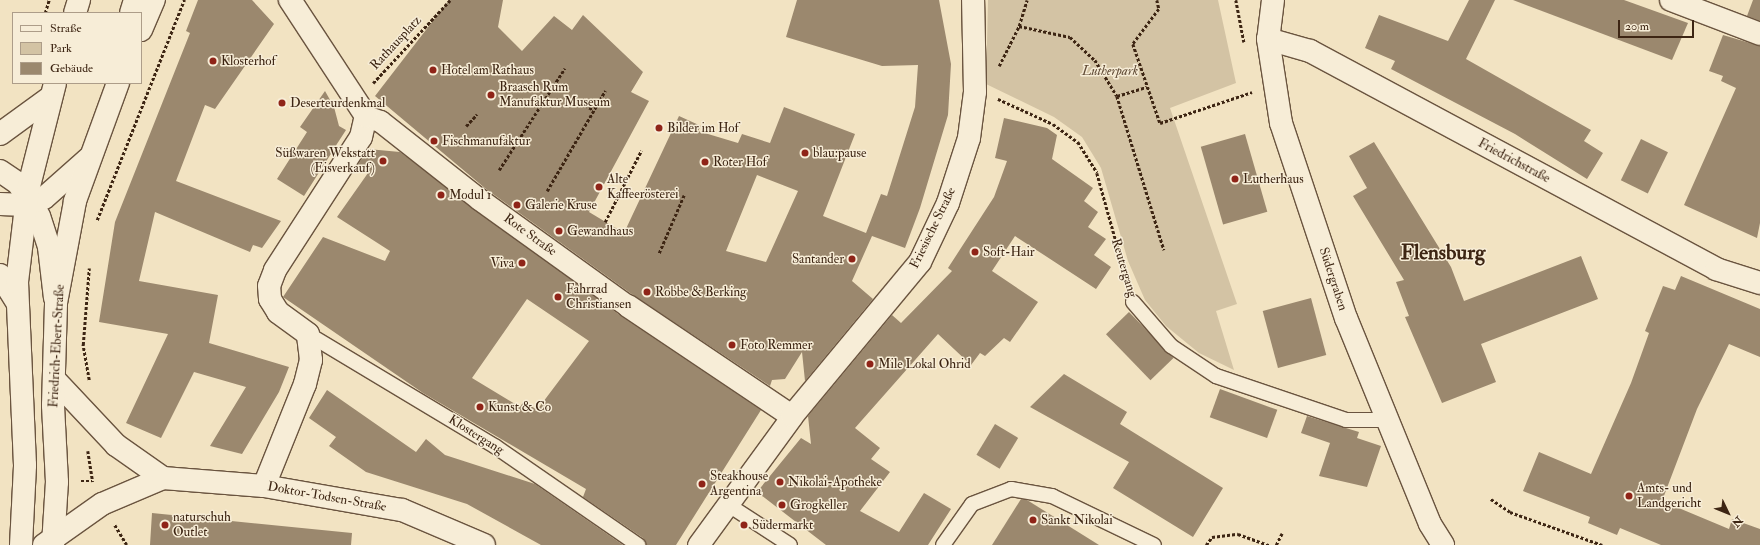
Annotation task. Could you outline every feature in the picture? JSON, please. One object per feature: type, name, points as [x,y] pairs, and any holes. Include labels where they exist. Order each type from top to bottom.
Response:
[{"type":"street","points":[[75,12],[79,0]]},
{"type":"street","points":[[131,12],[135,0]]},
{"type":"street","points":[[142,28],[154,0]]},
{"type":"street","points":[[290,0],[362,107]]},
{"type":"street","name":"Friesische Straße","points":[[792,416],[920,262],[948,203],[969,138],[975,92],[973,0]]},
{"type":"street","name":"Südergraben","points":[[1272,0],[1268,39],[1281,123],[1346,318],[1385,420],[1430,524],[1443,545]]},
{"type":"street","points":[[1671,0],[1760,34]]},
{"type":"street","name":"Friedrichstraße","points":[[1268,39],[1310,51],[1709,265],[1760,283]]},
{"type":"street","points":[[104,114],[112,84]]},
{"type":"street","name":"Friedrich-Ebert-Straße","points":[[50,542],[57,482],[54,379],[56,303],[66,234],[104,114],[118,84]]},
{"type":"street","points":[[0,134],[53,90]]},
{"type":"street","points":[[21,545],[26,465],[17,302],[29,201],[53,90]]},
{"type":"street","name":"Rote Straße","points":[[362,107],[479,199],[628,306],[792,416]]},
{"type":"street","name":"Klostergang","points":[[308,334],[278,312],[270,299],[269,286],[275,270],[361,137],[362,107]]},
{"type":"street","points":[[0,204],[29,201],[54,191],[89,158]]},
{"type":"street","points":[[0,171],[11,176],[29,201],[49,247],[56,303]]},
{"type":"street","points":[[0,275],[17,302]]},
{"type":"street","points":[[264,486],[305,384],[311,360],[308,334]]},
{"type":"street","name":"Doktor-Todsen-Straße","points":[[54,379],[103,431],[134,460],[163,478],[264,486],[402,510],[484,545]]},
{"type":"street","points":[[698,545],[792,416]]},
{"type":"street","name":"Doktor-Todsen-Straße","points":[[50,542],[102,504],[163,478]]},
{"type":"lane","name":"Reutergang","points":[[1133,302],[1171,346],[1216,376],[1346,420],[1385,420]]},
{"type":"lane","name":"Klostergang","points":[[308,334],[496,447],[638,545]]},
{"type":"lane","points":[[942,545],[972,504],[1011,489],[1052,496],[1154,545]]},
{"type":"lane","points":[[727,504],[790,545]]},
{"type":"path","points":[[45,12],[49,0]]},
{"type":"path","points":[[94,228],[184,0]]},
{"type":"path","name":"Rathausplatz","points":[[362,107],[450,0]]},
{"type":"path","points":[[998,68],[1019,26],[1027,0]]},
{"type":"path","points":[[1157,0],[1159,9],[1133,44],[1160,123],[1275,84]]},
{"type":"path","points":[[1019,26],[1070,37],[1095,60],[1117,96],[1164,250]]},
{"type":"path","points":[[499,170],[565,68]]},
{"type":"path","points":[[1117,96],[1147,87]]},
{"type":"path","points":[[547,191],[605,91]]},
{"type":"path","name":"Reutergang","points":[[975,92],[1053,124],[1078,142],[1097,173],[1133,302]]},
{"type":"path","points":[[585,105],[594,110]]},
{"type":"path","points":[[466,126],[477,114]]},
{"type":"path","points":[[605,222],[641,151]]},
{"type":"path","points":[[660,253],[684,195]]},
{"type":"path","points":[[90,259],[83,345],[90,387]]},
{"type":"path","points":[[92,481],[88,448],[103,431]]},
{"type":"path","points":[[1492,499],[1510,512],[1602,545]]},
{"type":"path","points":[[1276,545],[1282,533]]},
{"type":"path","points":[[1206,545],[1212,537],[1238,534],[1270,545]]},
{"type":"green space","name":"Lutherpark","points":[[988,0],[1218,0],[1236,83],[1170,108],[1237,304],[1216,311],[1234,370],[1199,353],[1166,326],[1145,300],[1128,261],[1101,168],[1082,137],[1054,117],[986,84]]},
{"type":"building","points":[[198,0],[252,0],[274,24],[215,109],[205,105],[176,181],[281,221],[262,248],[253,245],[250,252],[155,212],[139,281],[218,295],[209,343],[289,367],[279,392],[242,454],[210,446],[246,387],[194,372],[161,438],[126,423],[168,334],[99,322],[115,222],[190,33],[186,31]]},
{"type":"building","points":[[449,0],[503,0],[498,27],[522,51],[554,16],[572,30],[583,15],[643,72],[631,92],[649,101],[589,212],[624,233],[679,116],[701,126],[698,131],[738,143],[742,134],[770,143],[784,107],[855,134],[823,216],[866,233],[881,194],[887,196],[915,107],[918,65],[882,66],[786,37],[797,0],[939,0],[951,64],[948,115],[920,208],[905,248],[872,236],[852,281],[873,299],[805,381],[802,352],[785,379],[772,380],[770,386],[633,295],[486,189],[375,96]],"holes":[[[757,175],[798,191],[766,262],[726,251]]]},
{"type":"building","points":[[1469,0],[1495,0],[1466,59],[1591,130],[1584,141],[1603,153],[1587,179],[1515,134],[1391,69],[1395,61],[1365,48],[1379,15],[1448,41]]},
{"type":"building","points":[[1513,0],[1624,0],[1688,23],[1672,60]]},
{"type":"building","points":[[1753,0],[1760,0],[1760,21],[1747,16]]},
{"type":"building","points":[[1723,35],[1760,46],[1760,223],[1757,238],[1684,205],[1736,88],[1721,81],[1723,76],[1709,71]]},
{"type":"building","points":[[325,91],[334,107],[339,126],[346,130],[335,147],[340,147],[337,151],[334,149],[304,196],[277,179],[307,132],[300,127]]},
{"type":"building","points":[[1004,118],[1047,128],[1057,135],[1052,159],[1093,188],[1084,201],[1098,212],[1088,227],[1106,239],[1094,255],[1111,267],[1096,289],[1015,236],[992,271],[1038,302],[1010,342],[1004,338],[985,356],[980,353],[971,365],[938,334],[855,428],[880,448],[871,459],[890,472],[860,511],[899,532],[924,493],[951,509],[928,545],[826,545],[757,492],[801,438],[811,444],[808,416],[892,315],[901,323],[952,271],[948,268],[994,197],[1007,161],[995,158]]},
{"type":"building","name":"Lutherhaus","points":[[1245,134],[1267,212],[1223,225],[1201,147]]},
{"type":"building","points":[[1641,139],[1668,152],[1648,193],[1621,180]]},
{"type":"building","points":[[1374,142],[1451,267],[1464,301],[1581,256],[1598,299],[1481,344],[1496,382],[1442,403],[1405,317],[1409,316],[1396,282],[1404,280],[1353,196],[1367,188],[1349,156]]},
{"type":"building","points":[[368,149],[400,152],[621,316],[761,410],[676,545],[646,545],[643,538],[583,497],[586,489],[423,393],[283,297],[323,237],[385,261],[390,251],[337,217],[368,173],[357,166]],"holes":[[[527,299],[589,341],[537,410],[524,401],[520,407],[472,378]]]},
{"type":"building","points":[[1681,276],[1760,309],[1760,357],[1729,344],[1697,409],[1662,501],[1729,529],[1732,519],[1760,529],[1760,545],[1661,545],[1620,528],[1617,535],[1588,523],[1590,517],[1523,491],[1539,452],[1591,474],[1631,383],[1649,333],[1645,331],[1663,286],[1675,290]]},
{"type":"building","points":[[1311,298],[1326,355],[1278,368],[1263,311]]},
{"type":"building","points":[[1129,312],[1173,358],[1150,380],[1106,334]]},
{"type":"building","points":[[1064,374],[1127,412],[1120,424],[1223,488],[1193,537],[1113,488],[1129,462],[1030,407]]},
{"type":"building","points":[[1220,389],[1277,410],[1267,438],[1210,417]]},
{"type":"building","points":[[327,390],[416,452],[426,439],[445,455],[535,484],[623,545],[541,545],[467,504],[366,472],[329,446],[336,437],[309,418]]},
{"type":"building","points":[[1307,416],[1359,432],[1357,438],[1381,446],[1367,487],[1319,476],[1330,443],[1301,433]]},
{"type":"building","points":[[995,424],[1018,438],[1000,469],[976,455]]},
{"type":"building","name":"Sankt Nikolai","points":[[1021,499],[1027,500],[1099,545],[992,545]]},
{"type":"building","points":[[152,513],[352,533],[351,545],[150,545]]},
{"type":"place","name":"Klosterhof","points":[[213,61]]},
{"type":"place","name":"Hotel am Rathaus","points":[[433,70]]},
{"type":"place","name":"Braasch Rum Manufaktur Museum","points":[[491,95]]},
{"type":"place","name":"Deserteurdenkmal","points":[[282,103]]},
{"type":"place","name":"Bilder im Hof","points":[[659,128]]},
{"type":"place","name":"Fischmanufaktur","points":[[434,141]]},
{"type":"place","name":"blau:pause","points":[[805,153]]},
{"type":"place","name":"Süßwaren Wekstatt (Eisverkauf)","points":[[383,161]]},
{"type":"place","name":"Roter Hof","points":[[705,162]]},
{"type":"place","name":"Lutherhaus","points":[[1235,179]]},
{"type":"place","name":"Alte Kaffeerösterei","points":[[599,187]]},
{"type":"place","name":"Modul 1","points":[[441,195]]},
{"type":"place","name":"Galerie Kruse","points":[[517,205]]},
{"type":"place","name":"Gewandhaus","points":[[559,231]]},
{"type":"place","name":"Soft-Hair","points":[[975,252]]},
{"type":"place","name":"Santander","points":[[852,259]]},
{"type":"place","name":"Viva","points":[[522,263]]},
{"type":"place","name":"Robbe & Berking","points":[[647,292]]},
{"type":"place","name":"Fahrrad Christiansen","points":[[558,297]]},
{"type":"place","name":"Foto Remmer","points":[[732,345]]},
{"type":"place","name":"Mile Lokal Ohrid","points":[[870,364]]},
{"type":"place","name":"Kunst & Co","points":[[480,407]]},
{"type":"place","name":"Nikolai-Apotheke","points":[[780,482]]},
{"type":"place","name":"Steakhouse Argentina","points":[[702,484]]},
{"type":"place","name":"Amts- und Landgericht","points":[[1629,496]]},
{"type":"place","name":"Grogkeller","points":[[782,505]]},
{"type":"place","name":"Sankt Nikolai","points":[[1033,520]]},
{"type":"place","name":"naturschuh Outlet","points":[[165,525]]},
{"type":"place","name":"Südermarkt","points":[[744,525]]},
{"type":"district","name":"Flensburg","points":[[1443,253]]}]
